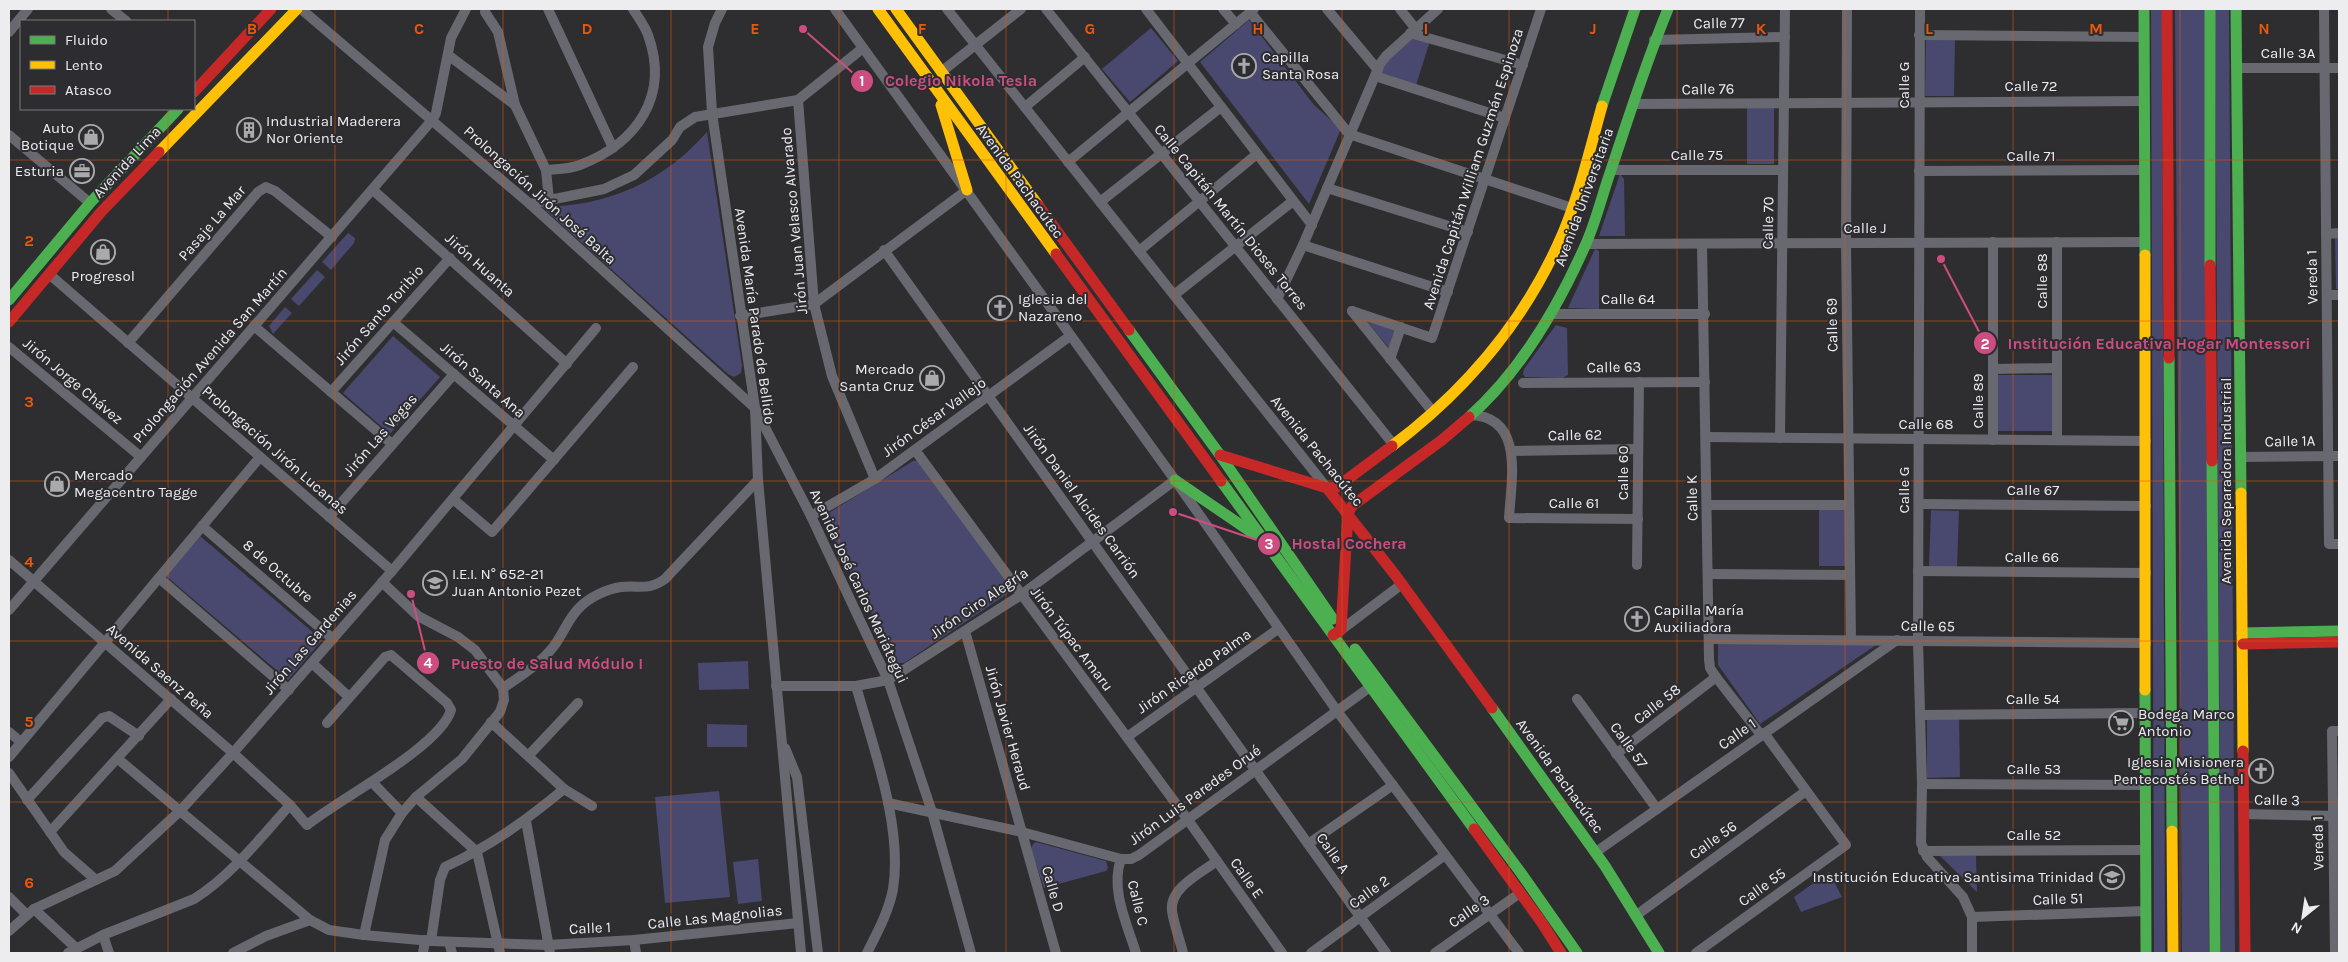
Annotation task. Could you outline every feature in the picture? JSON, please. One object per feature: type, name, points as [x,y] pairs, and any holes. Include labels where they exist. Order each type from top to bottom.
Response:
[{"type":"main road","points":[[196,84],[271,9]]},
{"type":"main road","name":"Avenida Lima","points":[[9,322],[101,212],[297,9]]},
{"type":"main road","name":"Avenida Pachacútec","points":[[878,9],[1264,540],[1337,632],[1526,879],[1577,953]]},
{"type":"main road","name":"Avenida Pachacútec","points":[[896,9],[1220,455],[1337,632],[1370,687],[1562,953]]},
{"type":"main road","name":"Avenida Universitaria","points":[[1327,488],[1337,486],[1393,444],[1461,387],[1489,356],[1519,314],[1542,277],[1572,208],[1635,9]]},
{"type":"main road","name":"Avenida Universitaria","points":[[1348,513],[1352,506],[1442,440],[1471,415],[1508,375],[1551,314],[1586,244],[1654,40],[1668,9]]},
{"type":"main road","points":[[2144,9],[2146,953]]},
{"type":"main road","points":[[2166,9],[2173,953]]},
{"type":"main road","name":"Avenida Separadora Industrial","points":[[2210,9],[2209,261],[2214,621],[2215,953]]},
{"type":"main road","name":"Avenida Separadora Industrial","points":[[2236,9],[2244,953]]},
{"type":"main road","points":[[938,94],[966,190]]},
{"type":"main road","name":"Avenida Lima","points":[[9,300],[90,203],[177,110]]},
{"type":"main road","points":[[1220,455],[1327,488]]},
{"type":"main road","points":[[1175,480],[1264,540]]},
{"type":"main road","name":"Avenida Pachacútec","points":[[1327,488],[1402,584],[1596,852],[1638,914],[1659,953]]},
{"type":"main road","points":[[1337,632],[1348,513]]},
{"type":"main road","points":[[2242,639],[2339,631]]},
{"type":"main road","points":[[2242,639],[2339,642]]},
{"type":"street","points":[[9,32],[28,9]]},
{"type":"street","points":[[111,9],[125,20]]},
{"type":"street","points":[[248,32],[262,9]]},
{"type":"street","name":"Prolongación Jirón José Balta","points":[[301,9],[433,119],[530,204],[755,408]]},
{"type":"street","points":[[433,119],[452,38],[466,9]]},
{"type":"street","points":[[548,9],[613,148]]},
{"type":"street","points":[[546,170],[579,165],[613,148],[625,139],[641,120],[652,99],[656,81],[655,59],[648,34],[633,9]]},
{"type":"street","name":"Avenida María Parado de Bellido","points":[[722,9],[715,23],[708,47],[712,113],[740,316],[755,408],[758,480],[801,953]]},
{"type":"street","points":[[835,9],[1175,480],[1337,711],[1519,953]]},
{"type":"street","name":"Avenida Pachacútec","points":[[947,9],[1327,488]]},
{"type":"street","points":[[941,72],[1021,9]]},
{"type":"street","name":"Calle Capitán Martín Dioses Torres","points":[[1046,9],[1393,444]]},
{"type":"street","points":[[1146,9],[1312,225]]},
{"type":"street","points":[[1223,9],[1236,24]]},
{"type":"street","points":[[1327,9],[1376,73],[1505,118]]},
{"type":"street","points":[[1400,9],[1412,31],[1523,65]]},
{"type":"street","points":[[1277,299],[1304,244],[1376,73],[1386,56],[1438,9]]},
{"type":"street","name":"Avenida Capitán William Guzmán Espinoza","points":[[1401,327],[1432,338],[1541,9]]},
{"type":"street","name":"Calle 70","points":[[1780,438],[1785,9]]},
{"type":"street","name":"Calle 69","points":[[1847,9],[1846,243],[1851,640]]},
{"type":"street","name":"Calle G","points":[[1920,9],[1918,641],[1922,784],[1921,843],[1923,851]]},
{"type":"street","name":"Vereda 1","points":[[2324,9],[2328,456],[2334,544]]},
{"type":"street","points":[[486,10],[498,32],[515,105],[546,170],[549,200]]},
{"type":"street","points":[[1068,162],[1252,10],[1349,134],[1572,208]]},
{"type":"street","points":[[1919,35],[2144,37]]},
{"type":"street","name":"Calle 77","points":[[1654,40],[1784,37]]},
{"type":"street","points":[[530,204],[604,189],[634,175],[672,140],[680,127],[695,117],[798,100],[863,48]]},
{"type":"street","points":[[448,55],[515,105]]},
{"type":"street","points":[[1025,107],[1085,58]]},
{"type":"street","name":"Calle 3A","points":[[2237,68],[2339,68]]},
{"type":"street","name":"Jirón Juan Velasco Alvarado","points":[[798,100],[814,304],[832,376],[875,479]]},
{"type":"street","name":"Calle 72","points":[[1847,102],[2144,101]]},
{"type":"street","name":"Calle 76","points":[[1633,104],[1847,102]]},
{"type":"street","points":[[1100,202],[1221,107]]},
{"type":"street","name":"Prolongación Avenida San Martín","points":[[9,610],[433,119]]},
{"type":"street","points":[[9,135],[90,203]]},
{"type":"street","points":[[1139,251],[1258,154]]},
{"type":"street","name":"Calle 75","points":[[1611,170],[1783,170]]},
{"type":"street","name":"Calle 71","points":[[1919,171],[2144,170]]},
{"type":"street","name":"Pasaje La Mar","points":[[128,343],[258,192],[266,187],[275,190],[332,237]]},
{"type":"street","points":[[1327,188],[1468,232]]},
{"type":"street","name":"Jirón Huanta","points":[[373,190],[567,364]]},
{"type":"street","points":[[740,316],[814,304],[966,190]]},
{"type":"street","points":[[1174,295],[1293,201]]},
{"type":"street","points":[[2326,234],[2339,233]]},
{"type":"street","name":"Calle 89","points":[[1992,440],[1993,242]]},
{"type":"street","name":"Calle 88","points":[[2057,242],[2057,440]]},
{"type":"street","name":"Calle J","points":[[1586,244],[2144,242]]},
{"type":"street","points":[[1304,244],[1448,292]]},
{"type":"street","name":"Calle K","points":[[1702,244],[1705,314],[1708,659],[1710,668],[1716,677],[1763,734]]},
{"type":"street","name":"Jirón Daniel Alcides Carrión","points":[[884,250],[1256,770]]},
{"type":"street","name":"Jirón Santo Toribio","points":[[331,392],[450,258]]},
{"type":"street","name":"Prolongación Jirón Lucanas","points":[[48,274],[392,571]]},
{"type":"street","points":[[2327,295],[2339,294]]},
{"type":"street","points":[[1390,359],[1401,327],[1352,310],[1390,359],[1433,412]]},
{"type":"street","name":"Calle 64","points":[[1551,314],[1705,314]]},
{"type":"street","name":"Jirón Santa Ana","points":[[393,322],[554,460]]},
{"type":"street","points":[[254,326],[392,444]]},
{"type":"street","name":"Jirón Las Gardenias","points":[[9,931],[30,912],[115,871],[180,811],[289,690],[392,571],[596,328]]},
{"type":"street","name":"Jirón César Vallejo","points":[[811,516],[875,479],[1070,336]]},
{"type":"street","name":"Jirón Jorge Chávez","points":[[9,347],[141,457]]},
{"type":"street","points":[[452,499],[492,532],[634,367]]},
{"type":"street","points":[[1993,369],[2057,368]]},
{"type":"street","name":"Jirón Las Vegas","points":[[329,517],[454,374]]},
{"type":"street","name":"Calle 60","points":[[1637,565],[1639,382]]},
{"type":"street","name":"Calle 63","points":[[1523,384],[1705,382]]},
{"type":"street","name":"Avenida José Carlos Mariátegui","points":[[755,408],[811,516],[888,680],[932,812],[971,953]]},
{"type":"street","points":[[1471,415],[1482,416],[1497,424],[1504,431],[1512,451]]},
{"type":"street","name":"Calle 68","points":[[1706,437],[2146,441]]},
{"type":"street","name":"Calle 62","points":[[1512,451],[1638,449]]},
{"type":"street","name":"Jirón Túpac Amaru","points":[[915,450],[1188,820]]},
{"type":"street","name":"Calle 61","points":[[1512,451],[1509,518],[1638,519]]},
{"type":"street","name":"Calle 1A","points":[[2240,457],[2339,456]]},
{"type":"street","points":[[9,757],[260,457]]},
{"type":"street","points":[[503,688],[529,670],[554,647],[579,607],[606,591],[620,588],[655,586],[665,578],[758,480]]},
{"type":"street","name":"Jirón Ciro Alegría","points":[[776,686],[856,686],[888,680],[1021,595],[1175,480]]},
{"type":"street","name":"Calle 67","points":[[1919,504],[2146,506]]},
{"type":"street","points":[[1707,505],[1849,505]]},
{"type":"street","name":"8 de Octubre","points":[[202,526],[333,639]]},
{"type":"street","name":"Avenida Saenz Peña","points":[[9,560],[233,753],[290,805],[307,825],[372,782]]},
{"type":"street","name":"Calle 66","points":[[1918,571],[2146,573]]},
{"type":"street","points":[[1708,574],[1850,575]]},
{"type":"street","points":[[158,578],[289,690]]},
{"type":"street","points":[[364,935],[384,840],[402,813],[416,797],[462,759],[500,712],[504,700],[503,688],[475,650],[458,637],[418,616],[382,582]]},
{"type":"street","points":[[1337,632],[1402,584]]},
{"type":"street","name":"Jirón Ricardo Palma","points":[[1127,737],[1278,629]]},
{"type":"street","name":"Jirón Javier Heraud","points":[[965,631],[1022,832]]},
{"type":"street","name":"Calle 65","points":[[1709,639],[2146,643]]},
{"type":"street","name":"Calle 1","points":[[1596,852],[1897,640]]},
{"type":"street","points":[[326,722],[384,657],[390,655],[447,703],[451,710],[448,719],[429,739],[372,782],[402,813]]},
{"type":"street","points":[[312,663],[349,697]]},
{"type":"street","name":"Calle 58","points":[[1616,754],[1716,677]]},
{"type":"street","points":[[856,686],[888,803],[894,856],[893,889],[889,905],[867,953]]},
{"type":"street","name":"Jirón Luis Paredes Orué","points":[[888,803],[1022,832],[1121,859],[1130,859],[1139,855],[1188,820],[1370,687]]},
{"type":"street","points":[[50,832],[171,699]]},
{"type":"street","name":"Calle 57","points":[[1577,699],[1656,809]]},
{"type":"street","points":[[529,755],[578,703]]},
{"type":"street","name":"Calle 54","points":[[1920,714],[2146,713]]},
{"type":"street","points":[[27,800],[102,718],[109,716],[116,719],[139,736]]},
{"type":"street","name":"Avenida María Parado de Bellido","points":[[779,720],[785,750],[797,777],[818,953]]},
{"type":"street","points":[[491,722],[564,789],[592,806]]},
{"type":"street","name":"Vereda 1","points":[[2335,731],[2335,953]]},
{"type":"street","points":[[9,732],[21,742]]},
{"type":"street","points":[[1763,734],[1806,791]]},
{"type":"street","name":"Calle 1","points":[[118,759],[310,920],[329,930],[428,941],[498,942],[549,949],[634,940]]},
{"type":"street","name":"Calle A","points":[[1256,770],[1386,953]]},
{"type":"street","points":[[9,773],[50,832],[74,862],[96,880]]},
{"type":"street","name":"Calle 53","points":[[1922,784],[2146,785]]},
{"type":"street","points":[[1308,844],[1393,785]]},
{"type":"street","points":[[423,953],[428,941],[444,867],[477,852],[526,821],[564,789]]},
{"type":"street","name":"Calle 55","points":[[1696,953],[1846,845],[1806,791]]},
{"type":"street","name":"Calle 56","points":[[1638,914],[1806,791]]},
{"type":"street","points":[[416,797],[477,852],[500,953]]},
{"type":"street","points":[[9,897],[30,912],[72,951],[103,935],[194,899],[206,892],[239,861],[290,805]]},
{"type":"street","name":"Calle 3","points":[[2243,814],[2336,816]]},
{"type":"street","name":"Calle E","points":[[1188,820],[1282,953]]},
{"type":"street","points":[[526,821],[549,949]]},
{"type":"street","name":"Calle D","points":[[1022,832],[1056,953]]},
{"type":"street","name":"Calle 52","points":[[1923,851],[2146,850]]},
{"type":"street","points":[[1923,851],[1963,897],[1972,917],[1972,953]]},
{"type":"street","name":"Calle 2","points":[[1311,953],[1446,855]]},
{"type":"street","name":"Calle C","points":[[1121,859],[1117,870],[1116,883],[1136,953]]},
{"type":"street","points":[[1183,953],[1172,910],[1174,899],[1179,889],[1217,861]]},
{"type":"street","name":"Calle 3","points":[[1435,953],[1520,893]]},
{"type":"street","name":"Calle 51","points":[[1972,917],[2146,911]]},
{"type":"street","points":[[233,953],[266,936],[310,920]]},
{"type":"street","name":"Calle Las Magnolias","points":[[634,940],[798,923]]},
{"type":"street","points":[[103,935],[109,953]]},
{"type":"street","points":[[634,940],[636,953]]},
{"type":"street","points":[[449,942],[452,953]]},
{"type":"shaded area","points":[[2151,9],[2162,9],[2165,953],[2154,953]]},
{"type":"shaded area","points":[[2175,9],[2205,9],[2209,953],[2182,953]]},
{"type":"shaded area","points":[[2215,9],[2229,9],[2235,953],[2221,953]]},
{"type":"shaded area","points":[[1249,20],[1314,105],[1341,129],[1309,204],[1200,62]]},
{"type":"shaded area","points":[[1151,28],[1178,61],[1130,102],[1102,69]]},
{"type":"shaded area","points":[[1411,37],[1430,41],[1416,85],[1381,73],[1388,58]]},
{"type":"shaded area","points":[[1926,38],[1955,39],[1954,96],[1925,96]]},
{"type":"shaded area","points":[[1747,108],[1774,108],[1774,164],[1747,164]]},
{"type":"shaded area","points":[[707,132],[742,366],[741,373],[734,377],[728,374],[542,207],[566,206],[589,202],[633,188],[672,165]]},
{"type":"shaded area","points":[[1620,174],[1624,179],[1625,236],[1599,236]]},
{"type":"shaded area","points":[[348,233],[355,238],[354,243],[331,270],[322,262]]},
{"type":"shaded area","points":[[2335,237],[2339,237],[2339,289],[2336,289]]},
{"type":"shaded area","points":[[1595,249],[1599,251],[1599,309],[1568,308]]},
{"type":"shaded area","points":[[317,270],[325,277],[299,306],[291,299]]},
{"type":"shaded area","points":[[285,307],[292,313],[273,334],[269,326]]},
{"type":"shaded area","points":[[1363,317],[1397,329],[1390,349]]},
{"type":"shaded area","points":[[1556,325],[1567,328],[1568,375],[1562,378],[1525,377],[1523,374],[1524,369]]},
{"type":"shaded area","points":[[393,336],[440,377],[390,434],[343,393]]},
{"type":"shaded area","points":[[1998,375],[2053,375],[2053,431],[1998,431]]},
{"type":"shaded area","points":[[921,460],[1011,588],[1010,592],[904,663],[897,663],[822,517],[913,461]]},
{"type":"shaded area","points":[[1819,509],[1845,509],[1845,566],[1819,566]]},
{"type":"shaded area","points":[[1931,510],[1959,511],[1957,568],[1929,567]]},
{"type":"shaded area","points":[[200,536],[322,640],[288,680],[166,576]]},
{"type":"shaded area","points":[[1718,643],[1879,643],[1760,724],[1718,665]]},
{"type":"shaded area","points":[[748,661],[749,689],[699,690],[698,663]]},
{"type":"shaded area","points":[[1927,717],[1959,717],[1960,777],[1927,778]]},
{"type":"shaded area","points":[[707,724],[747,725],[747,747],[707,747]]},
{"type":"shaded area","points":[[719,791],[730,897],[665,903],[655,797]]},
{"type":"shaded area","points":[[1036,842],[1106,861],[1108,868],[1106,871],[1044,888],[1031,849]]},
{"type":"shaded area","points":[[1939,855],[1976,856],[1977,892]]},
{"type":"shaded area","points":[[758,859],[762,901],[738,904],[733,862]]},
{"type":"shaded area","points":[[1829,872],[1842,897],[1801,912],[1794,897]]},
{"type":"traffic: fast","points":[[1602,106],[1635,9]]},
{"type":"traffic: fast","points":[[1469,417],[1488,399],[1521,359],[1550,316],[1574,270],[1592,228],[1638,89],[1668,9]]},
{"type":"traffic: fast","points":[[2144,9],[2145,255]]},
{"type":"traffic: fast","points":[[2210,9],[2210,265]]},
{"type":"traffic: fast","points":[[2236,9],[2241,493]]},
{"type":"traffic: fast","points":[[9,300],[90,203],[177,110]]},
{"type":"traffic: fast","points":[[1129,330],[1220,455],[1333,619]]},
{"type":"traffic: fast","points":[[2169,358],[2172,831]]},
{"type":"traffic: fast","points":[[2212,461],[2215,953]]},
{"type":"traffic: fast","points":[[1175,480],[1254,534]]},
{"type":"traffic: fast","points":[[1221,481],[1474,829]]},
{"type":"traffic: fast","points":[[2242,633],[2339,631]]},
{"type":"traffic: fast","points":[[1355,649],[1521,873],[1577,953]]},
{"type":"traffic: fast","points":[[2145,690],[2146,953]]},
{"type":"traffic: fast","points":[[1492,708],[1605,866],[1659,953]]},
{"type":"traffic: slow","points":[[159,152],[297,9]]},
{"type":"traffic: slow","points":[[878,9],[1056,254]]},
{"type":"traffic: slow","points":[[896,9],[1038,205]]},
{"type":"traffic: slow","points":[[941,105],[967,190]]},
{"type":"traffic: slow","points":[[1392,446],[1445,401],[1469,377],[1512,324],[1531,295],[1548,265],[1569,218],[1602,106]]},
{"type":"traffic: slow","points":[[2145,255],[2145,690]]},
{"type":"traffic: slow","points":[[2241,493],[2243,751]]},
{"type":"traffic: slow","points":[[2172,831],[2173,953]]},
{"type":"traffic: jam","points":[[195,91],[271,9]]},
{"type":"traffic: jam","points":[[2167,9],[2169,358]]},
{"type":"traffic: jam","points":[[9,322],[101,212],[159,152]]},
{"type":"traffic: jam","points":[[1038,205],[1129,330]]},
{"type":"traffic: jam","points":[[1056,254],[1221,481]]},
{"type":"traffic: jam","points":[[2210,265],[2212,461]]},
{"type":"traffic: jam","points":[[1333,635],[1341,630],[1348,513],[1352,506],[1442,440],[1469,417]]},
{"type":"traffic: jam","points":[[1220,455],[1327,488],[1337,487],[1392,446]]},
{"type":"traffic: jam","points":[[1327,488],[1396,576],[1492,708]]},
{"type":"traffic: jam","points":[[2243,644],[2339,642]]},
{"type":"traffic: jam","points":[[2243,751],[2245,953]]},
{"type":"traffic: jam","points":[[1474,829],[1542,923],[1561,953]]},
{"type":"place","name":"Colegio Nikola Tesla","points":[[803,29]]},
{"type":"place","name":"Capilla Santa Rosa","points":[[1244,66]]},
{"type":"place","name":"Industrial Maderera Nor Oriente","points":[[249,130]]},
{"type":"place","name":"Auto Botique","points":[[91,137]]},
{"type":"place","name":"Esturia","points":[[82,171]]},
{"type":"place","name":"Progresol","points":[[103,252]]},
{"type":"place","name":"Institución Educativa Hogar Montessori","points":[[1941,259]]},
{"type":"place","name":"Iglesia del Nazareno","points":[[1000,308]]},
{"type":"place","name":"Mercado Santa Cruz","points":[[932,378]]},
{"type":"place","name":"Mercado Megacentro Tagge","points":[[57,484]]},
{"type":"place","name":"Hostal Cochera","points":[[1173,512]]},
{"type":"place","name":"I.E.I. N° 652-21 Juan Antonio Pezet","points":[[435,583]]},
{"type":"place","name":"Puesto de Salud Módulo I","points":[[411,594]]},
{"type":"place","name":"Capilla María Auxiliadora","points":[[1637,619]]},
{"type":"place","name":"Bodega Marco Antonio","points":[[2121,723]]},
{"type":"place","name":"Iglesia Misionera Pentecostés Bethel","points":[[2261,771]]},
{"type":"place","name":"Institución Educativa Santisima Trinidad","points":[[2112,877]]}]
